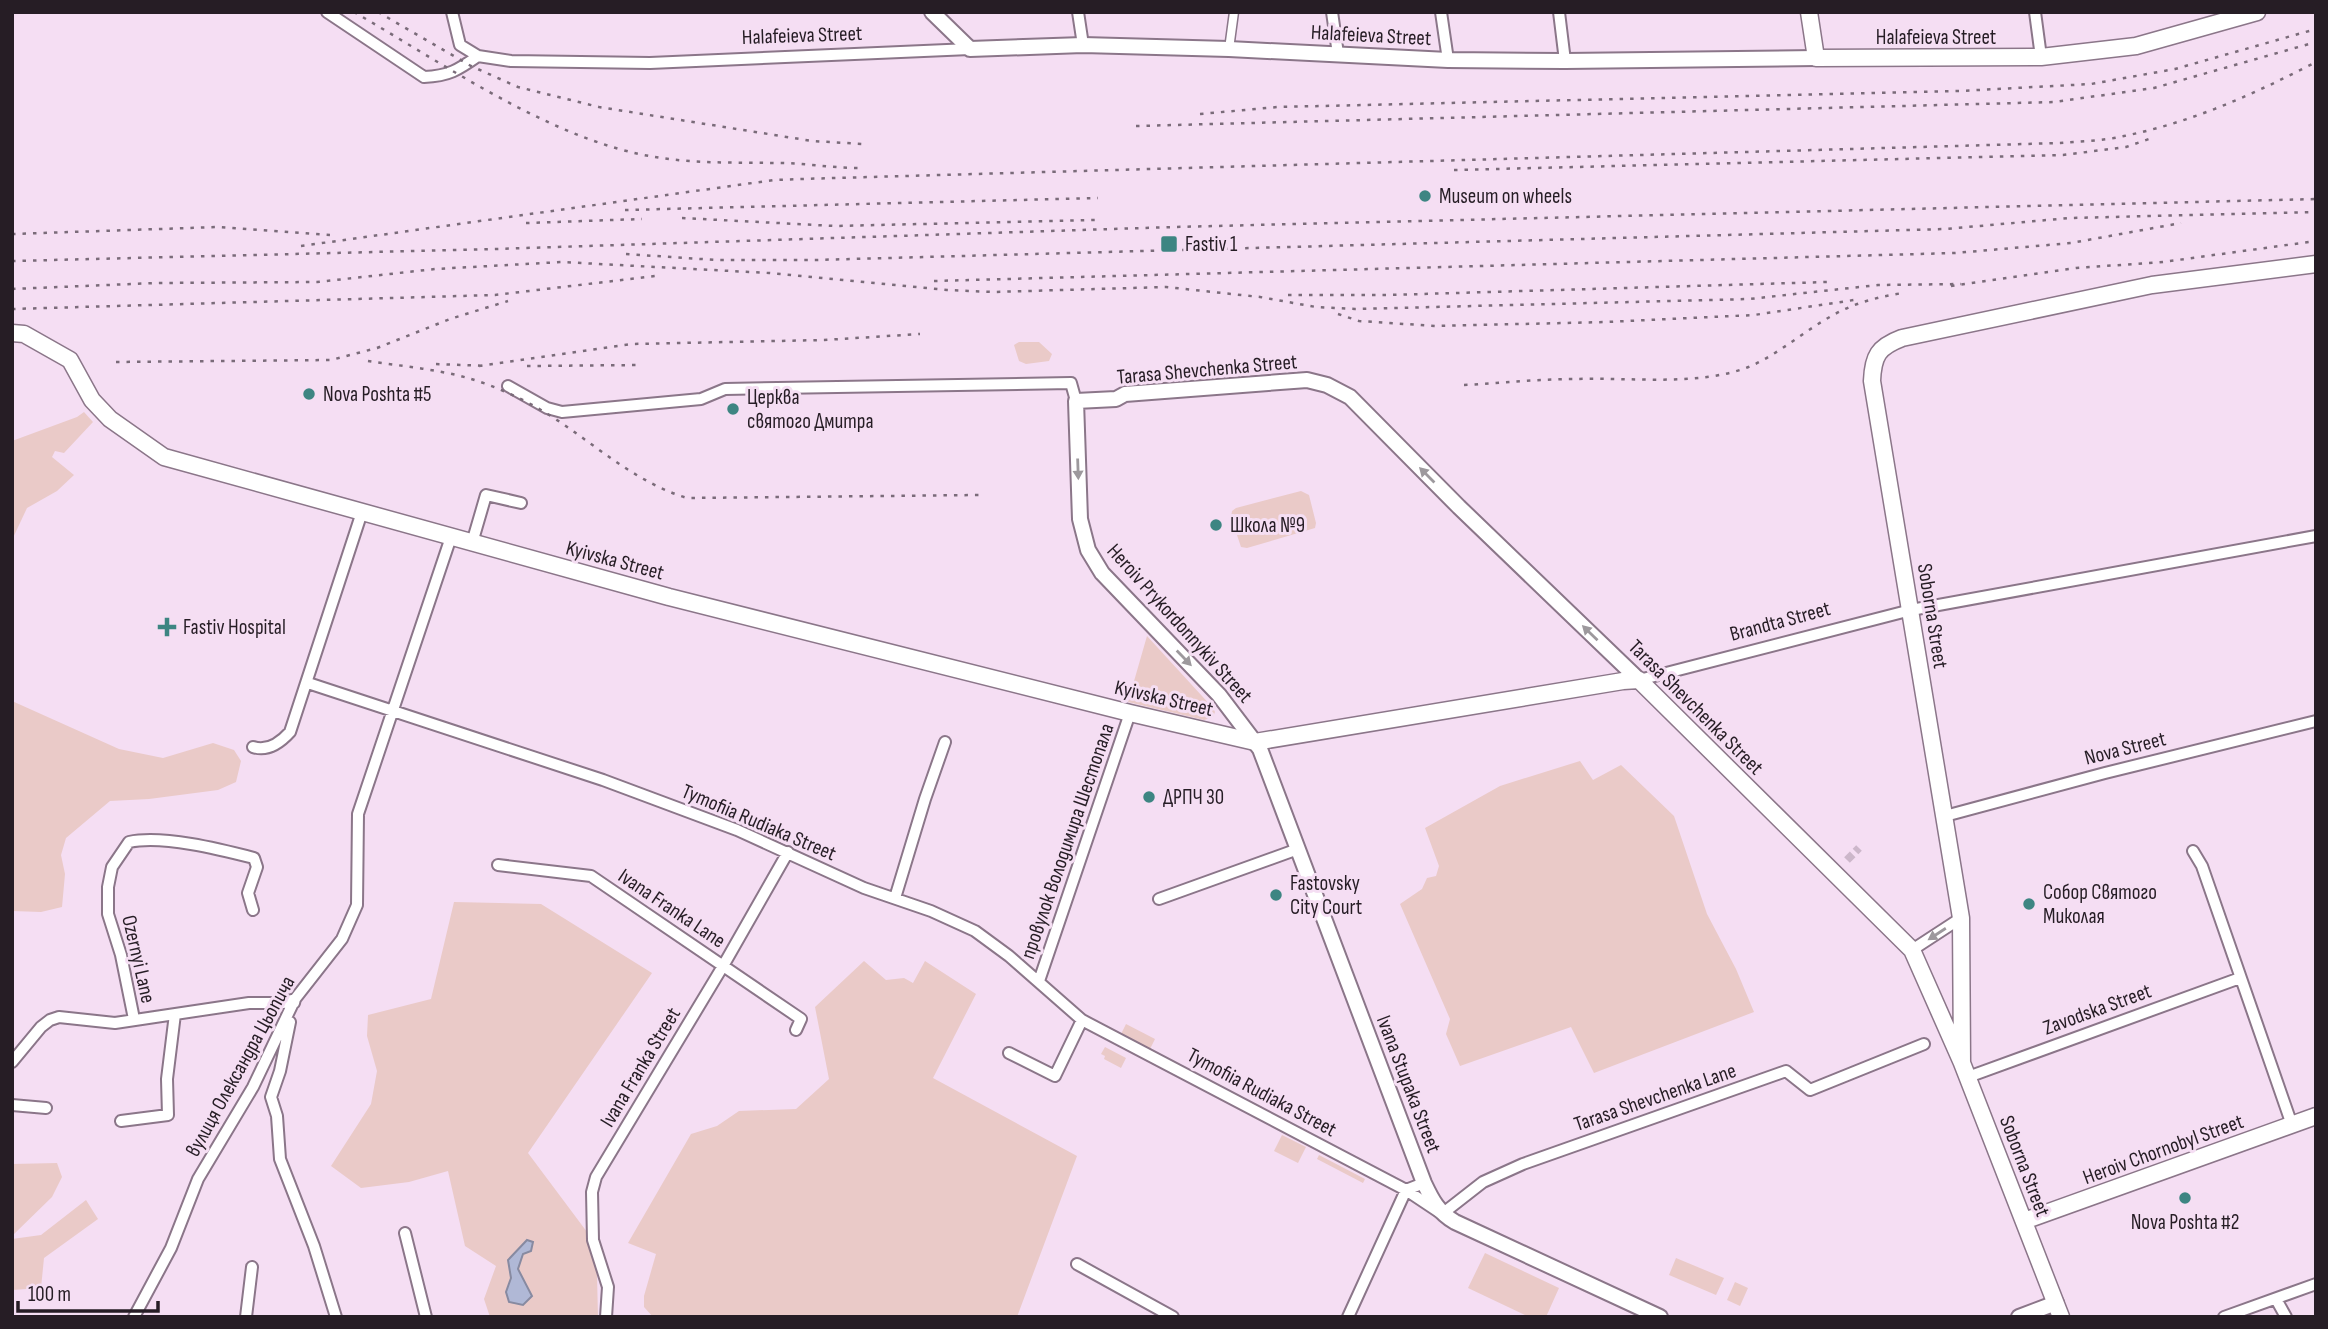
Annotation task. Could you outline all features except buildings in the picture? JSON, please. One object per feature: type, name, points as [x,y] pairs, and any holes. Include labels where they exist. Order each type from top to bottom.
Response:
[{"type":"main road","points":[[1808,12],[1816,58]]},
{"type":"main road","name":"Halafeieva Street","points":[[1816,58],[2041,57],[2136,46],[2237,15],[2257,12]]},
{"type":"main road","name":"Soborna Street","points":[[2058,1310],[1965,1070],[1962,918],[1872,381],[1872,363],[1888,343],[2152,285],[2316,264]]},
{"type":"main road","name":"Kyivska Street","points":[[12,333],[24,334],[70,360],[92,400],[110,419],[164,457],[669,597],[1255,742]]},
{"type":"main road","name":"Brandta Street","points":[[1255,742],[1639,680]]},
{"type":"main road","name":"Tarasa Shevchenka Street","points":[[1639,680],[1912,950]]},
{"type":"main road","points":[[1912,950],[1965,1070]]},
{"type":"main road","name":"Heroiv Chornobyl Street","points":[[2024,1221],[2316,1116]]},
{"type":"street","points":[[327,12],[424,77],[442,77],[457,71],[478,56],[460,45],[452,12]]},
{"type":"street","points":[[932,12],[970,49]]},
{"type":"street","points":[[1078,12],[1083,45]]},
{"type":"street","points":[[1229,49],[1234,12]]},
{"type":"street","points":[[1332,12],[1338,54]]},
{"type":"street","points":[[1441,12],[1448,60]]},
{"type":"street","points":[[1559,12],[1565,61]]},
{"type":"street","points":[[2035,12],[2041,57]]},
{"type":"street","name":"Halafeieva Street","points":[[478,56],[511,61],[650,63],[1083,45],[1448,60],[1816,58]]},
{"type":"street","name":"Tarasa Shevchenka Street","points":[[1076,401],[1116,399],[1125,394],[1307,380],[1327,385],[1350,397],[1459,507],[1639,680]]},
{"type":"street","points":[[508,386],[547,408],[562,412],[701,399],[725,389],[1071,383],[1076,401]]},
{"type":"street","name":"Heroiv Prykordonnykiv Street","points":[[1076,401],[1080,519],[1088,550],[1102,573],[1219,695],[1255,742]]},
{"type":"street","points":[[472,543],[486,495],[521,503]]},
{"type":"street","points":[[253,747],[261,750],[280,743],[290,732],[362,512]]},
{"type":"street","name":"Brandta Street","points":[[1639,680],[1911,610],[2316,536]]},
{"type":"street","name":"вулиця Олександра Цьопича","points":[[134,1317],[171,1248],[198,1179],[253,1087],[295,999],[342,939],[357,905],[358,814],[451,537]]},
{"type":"street","name":"Tymofiia Rudiaka Street","points":[[308,683],[603,780],[737,830],[864,888],[931,911],[975,931],[1040,981],[1082,1020],[1406,1190]]},
{"type":"street","name":"провулок Володимира Шестопала","points":[[1040,981],[1130,713]]},
{"type":"street","name":"Nova Street","points":[[1945,816],[2316,721]]},
{"type":"street","points":[[895,898],[945,742]]},
{"type":"street","name":"Ivana Stupaka Street","points":[[1255,742],[1424,1183],[1442,1214]]},
{"type":"street","name":"Ozernyi Lane","points":[[134,1019],[121,955],[108,914],[108,887],[112,867],[129,842],[142,840],[204,845],[254,858],[257,867],[248,893],[253,910]]},
{"type":"street","points":[[1159,899],[1298,849]]},
{"type":"street","points":[[2193,851],[2202,866],[2292,1125]]},
{"type":"street","name":"Ivana Franka Street","points":[[606,1317],[608,1287],[593,1240],[592,1192],[596,1177],[788,852]]},
{"type":"street","name":"Ivana Franka Lane","points":[[498,865],[591,876],[801,1019],[796,1030]]},
{"type":"street","points":[[1912,950],[1962,918]]},
{"type":"street","name":"Zavodska Street","points":[[1965,1070],[2239,978]]},
{"type":"street","points":[[12,1062],[32,1037],[50,1020],[59,1017],[115,1023],[249,1003],[283,1003],[295,999]]},
{"type":"street","points":[[295,999],[280,1071],[271,1097],[277,1116],[280,1159],[314,1246],[336,1317]]},
{"type":"street","points":[[121,1121],[168,1115],[167,1079],[175,1013]]},
{"type":"street","points":[[1009,1053],[1055,1076],[1082,1020]]},
{"type":"street","name":"Tarasa Shevchenka Lane","points":[[1442,1214],[1483,1182],[1541,1157],[1786,1072],[1810,1090],[1924,1044]]},
{"type":"street","points":[[253,1087],[271,1097]]},
{"type":"street","points":[[12,1105],[46,1108]]},
{"type":"street","points":[[1348,1317],[1406,1190],[1424,1183]]},
{"type":"street","points":[[1406,1190],[1442,1214],[1488,1238],[1660,1317]]},
{"type":"street","points":[[405,1233],[426,1317]]},
{"type":"street","points":[[1077,1264],[1172,1317]]},
{"type":"street","points":[[246,1317],[252,1267]]},
{"type":"street","points":[[2224,1317],[2316,1284]]},
{"type":"street","points":[[2276,1298],[2286,1317]]},
{"type":"street","points":[[2019,1317],[2058,1310]]},
{"type":"shaded area","points":[[1019,342],[1039,342],[1052,354],[1049,361],[1026,364],[1019,361],[1014,345]]},
{"type":"shaded area","points":[[84,412],[93,422],[64,453],[55,451],[52,457],[74,475],[57,491],[27,508],[12,540],[12,441]]},
{"type":"shaded area","points":[[1301,491],[1309,495],[1315,528],[1247,548],[1241,547],[1231,517],[1232,511]]},
{"type":"shaded area","points":[[1147,636],[1213,708],[1213,717],[1204,720],[1128,702]]},
{"type":"shaded area","points":[[12,701],[119,749],[163,758],[213,743],[234,750],[241,761],[236,782],[218,790],[110,801],[66,838],[61,855],[65,874],[62,907],[41,912],[12,911]]},
{"type":"shaded area","points":[[1580,761],[1593,780],[1621,765],[1674,816],[1707,914],[1736,969],[1754,1012],[1594,1073],[1571,1027],[1460,1066],[1446,1034],[1450,1019],[1400,904],[1422,889],[1427,878],[1436,876],[1439,866],[1425,828],[1500,786]]},
{"type":"shaded area","points":[[454,902],[541,904],[652,973],[528,1153],[590,1236],[597,1275],[598,1317],[490,1317],[484,1299],[496,1266],[465,1246],[448,1171],[409,1182],[361,1188],[331,1166],[371,1104],[377,1071],[367,1036],[368,1015],[431,999]]},
{"type":"shaded area","points":[[864,961],[886,980],[904,978],[913,983],[925,961],[976,994],[933,1078],[1077,1156],[1017,1317],[653,1317],[644,1307],[644,1296],[656,1254],[628,1243],[691,1134],[717,1126],[739,1111],[796,1109],[829,1079],[815,1007]]},
{"type":"shaded area","points":[[1126,1024],[1155,1039],[1149,1051],[1120,1036]]},
{"type":"shaded area","points":[[1105,1047],[1126,1058],[1121,1068],[1104,1059],[1105,1056],[1101,1054]]},
{"type":"shaded area","points":[[1282,1135],[1306,1147],[1298,1163],[1274,1151]]},
{"type":"shaded area","points":[[1319,1155],[1365,1179],[1363,1183],[1317,1159]]},
{"type":"shaded area","points":[[57,1163],[62,1177],[52,1197],[12,1236],[12,1164]]},
{"type":"shaded area","points":[[86,1200],[98,1219],[44,1258],[41,1288],[12,1290],[12,1239],[41,1235]]},
{"type":"shaded area","points":[[1485,1253],[1559,1288],[1546,1317],[1529,1317],[1468,1288]]},
{"type":"shaded area","points":[[1676,1258],[1724,1278],[1716,1295],[1669,1275]]},
{"type":"shaded area","points":[[1735,1282],[1748,1288],[1740,1306],[1727,1300]]},
{"type":"water","points":[[527,1240],[533,1242],[531,1251],[523,1254],[518,1269],[532,1296],[523,1305],[509,1302],[506,1292],[511,1278],[508,1260]]},
{"type":"tunnel","points":[[1847,860],[1859,848]]},
{"type":"railway","points":[[354,12],[517,107],[585,138],[619,149],[679,160],[858,168]]},
{"type":"railway","points":[[378,12],[471,66],[518,87],[599,107],[812,141],[862,144]]},
{"type":"railway","points":[[1200,114],[1278,107],[1959,91],[2091,84],[2175,69],[2316,29]]},
{"type":"railway","points":[[1136,126],[2054,102],[2154,88],[2316,42]]},
{"type":"railway","points":[[301,246],[774,180],[2100,140],[2150,130],[2199,115],[2316,62]]},
{"type":"railway","points":[[1454,170],[2063,155],[2126,147],[2149,139]]},
{"type":"railway","points":[[625,210],[1098,198]]},
{"type":"railway","points":[[12,261],[495,249],[1174,227],[2316,199]]},
{"type":"railway","points":[[626,254],[716,260],[815,260],[1945,229],[2070,218],[2316,212]]},
{"type":"railway","points":[[682,218],[835,226],[1095,220]]},
{"type":"railway","points":[[526,223],[642,219]]},
{"type":"railway","points":[[934,281],[1955,253],[2071,243],[2181,223]]},
{"type":"railway","points":[[12,234],[218,227],[330,235]]},
{"type":"railway","points":[[1951,286],[2076,268],[2163,262],[2316,241]]},
{"type":"railway","points":[[12,289],[155,283],[317,282],[435,269],[562,262],[769,273],[993,292],[1166,287],[1260,297],[1316,307],[1355,309],[1749,299],[1878,285],[1961,284]]},
{"type":"railway","points":[[12,309],[495,295],[655,276]]},
{"type":"railway","points":[[1288,295],[1388,295],[1827,282]]},
{"type":"railway","points":[[1464,385],[1562,379],[1665,380],[1731,373],[1761,361],[1837,313],[1873,299],[1903,293]]},
{"type":"railway","points":[[1338,314],[1359,321],[1435,326],[1606,322],[1754,315],[1854,300]]},
{"type":"railway","points":[[116,362],[331,360],[377,348],[450,319],[508,301]]},
{"type":"railway","points":[[479,366],[632,344],[824,340],[920,334]]},
{"type":"railway","points":[[368,361],[456,375],[524,400],[647,481],[687,498],[980,495]]},
{"type":"railway","points":[[436,364],[488,366]]},
{"type":"railway","points":[[527,366],[642,365]]},
{"type":"place","name":"Museum on wheels","points":[[1425,196]]},
{"type":"place","name":"Fastiv 1","points":[[1169,244]]},
{"type":"place","name":"Nova Poshta #5","points":[[309,394]]},
{"type":"place","name":"Церква святого Дмитра","points":[[733,409]]},
{"type":"place","name":"Школа №9","points":[[1216,525]]},
{"type":"place","name":"Fastiv Hospital","points":[[167,627]]},
{"type":"place","name":"ДРПЧ 30","points":[[1149,797]]},
{"type":"place","name":"Fastovsky City Court","points":[[1276,895]]},
{"type":"place","name":"Собор Святого Миколая","points":[[2029,904]]},
{"type":"place","name":"Nova Poshta #2","points":[[2185,1198]]}]
